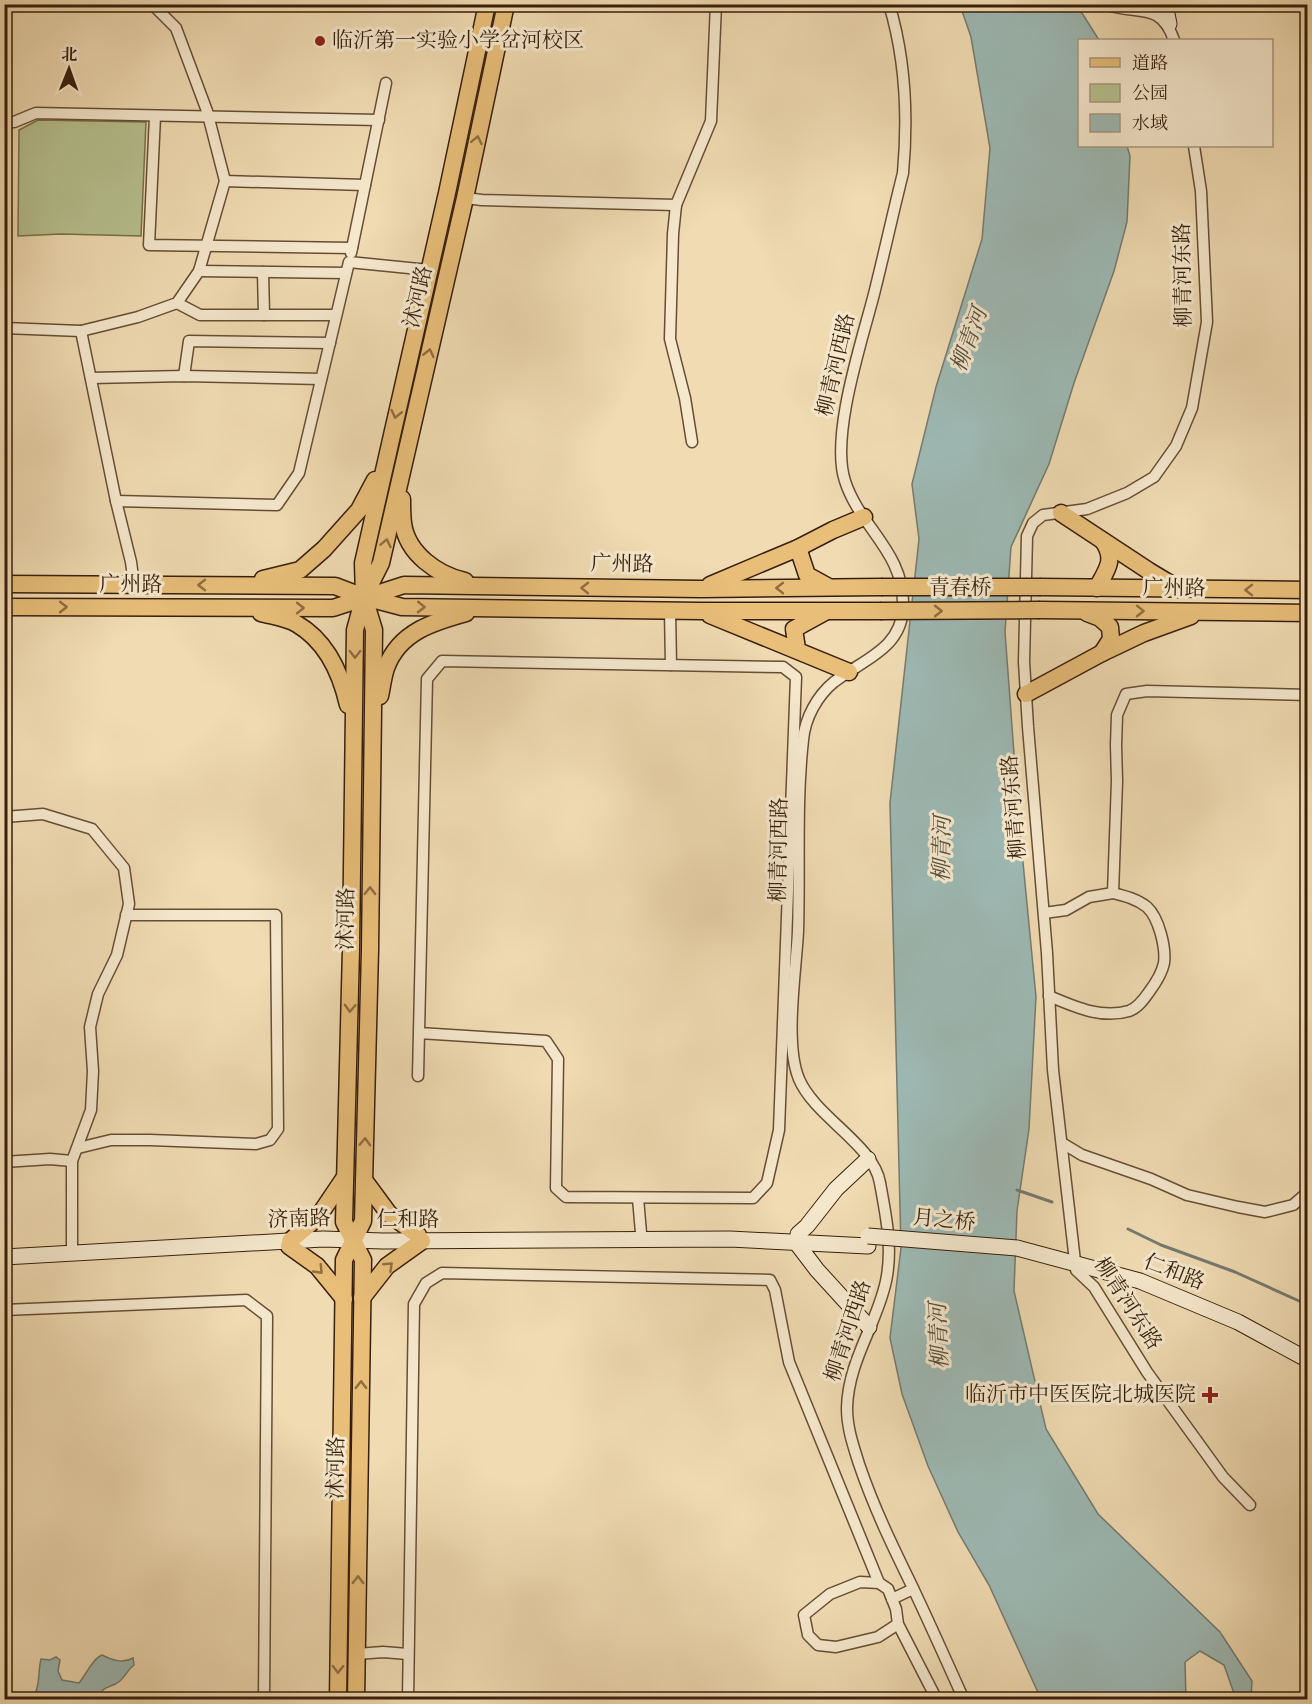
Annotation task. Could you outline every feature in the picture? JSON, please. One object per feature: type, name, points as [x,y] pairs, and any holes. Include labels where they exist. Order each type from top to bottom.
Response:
[{"type":"main road","name":"沭河路","points":[[338,1700],[344,1260],[363,1221],[364,1180],[374,630],[364,597],[363,562],[487,4]]},
{"type":"main road","name":"沭河路","points":[[356,1700],[363,1260],[344,1222],[355,630],[364,597],[381,563],[465,198],[506,4]]},
{"type":"main road","points":[[239,585],[300,570],[324,549],[359,510],[385,460]]},
{"type":"main road","points":[[401,472],[403,525],[417,555],[450,577],[493,586]]},
{"type":"main road","points":[[1061,513],[1180,589]]},
{"type":"main road","points":[[701,589],[864,517]]},
{"type":"main road","points":[[1097,588],[1109,566],[1110,551],[1103,541]]},
{"type":"main road","points":[[798,548],[807,575],[830,588]]},
{"type":"main road","name":"广州路","points":[[4,584],[335,586],[364,597],[402,607],[880,611]]},
{"type":"main road","name":"广州路","points":[[4,607],[333,608],[404,585],[701,589],[881,587]]},
{"type":"main road","name":"广州路","points":[[1041,586],[1308,590]]},
{"type":"main road","name":"青春桥","points":[[881,587],[1041,586]]},
{"type":"main road","points":[[243,608],[296,623],[320,643],[342,681],[354,734]]},
{"type":"main road","points":[[372,729],[387,666],[405,638],[434,622],[484,608]]},
{"type":"main road","name":"广州路","points":[[1040,610],[1308,613]]},
{"type":"main road","name":"青春桥","points":[[880,611],[1040,610]]},
{"type":"main road","points":[[700,611],[849,672]]},
{"type":"main road","points":[[797,649],[794,629],[826,611]]},
{"type":"main road","points":[[1082,611],[1100,618],[1110,627],[1111,639],[1101,653]]},
{"type":"main road","points":[[1026,694],[1101,653],[1144,633],[1202,612]]},
{"type":"main road","points":[[344,1299],[317,1266],[290,1243],[318,1217],[345,1176]]},
{"type":"main road","points":[[362,1298],[387,1266],[420,1238],[389,1214],[364,1180]]},
{"type":"street","points":[[4,328],[81,331],[138,317],[177,303],[199,271],[225,181],[208,117],[176,28],[152,4]]},
{"type":"street","points":[[692,442],[685,398],[670,339],[673,234],[676,205],[711,121],[716,4]]},
{"type":"street","name":"柳青河西路","points":[[889,4],[896,28],[903,85],[906,137],[903,173],[846,407],[841,455],[844,480],[864,517],[889,552],[899,576],[903,605],[900,629],[875,656],[831,684],[818,699],[803,735],[798,842],[798,928],[792,1046],[800,1080],[816,1105],[862,1151],[879,1175],[891,1246],[886,1284],[851,1377],[847,1404],[848,1431],[873,1507],[964,1700]]},
{"type":"street","points":[[1104,4],[1115,8],[1153,12],[1168,24]]},
{"type":"street","points":[[1165,4],[1168,24],[1174,39]]},
{"type":"street","points":[[116,501],[277,506],[299,473],[348,268],[386,83]]},
{"type":"street","points":[[4,122],[14,122],[36,113],[379,120]]},
{"type":"street","points":[[155,116],[149,245],[352,248]]},
{"type":"street","name":"柳青河东路","points":[[1194,147],[1200,191],[1207,322],[1192,408],[1176,446],[1154,477],[1127,493],[1087,509],[1043,515],[1033,523],[1027,536],[1024,662],[1044,913],[1053,1070],[1076,1267],[1094,1287],[1147,1372],[1223,1477],[1251,1505]]},
{"type":"street","points":[[225,181],[365,184]]},
{"type":"street","points":[[465,198],[676,205]]},
{"type":"street","points":[[199,271],[263,272],[348,268],[429,270]]},
{"type":"street","points":[[263,272],[264,315]]},
{"type":"street","points":[[177,303],[200,315],[336,315]]},
{"type":"street","points":[[81,331],[134,585]]},
{"type":"street","points":[[184,376],[189,341],[330,343]]},
{"type":"street","points":[[91,378],[184,376],[321,379]]},
{"type":"street","points":[[670,611],[671,665]]},
{"type":"street","points":[[418,1076],[427,679],[442,661],[783,667],[796,677],[779,1130],[767,1183],[753,1198],[566,1197],[556,1188],[558,1059],[546,1041],[419,1033]]},
{"type":"street","points":[[1113,893],[1117,715],[1126,694],[1147,691],[1308,695]]},
{"type":"street","points":[[4,817],[43,814],[92,829],[124,868],[129,904],[117,955],[98,994],[90,1027],[93,1071],[91,1110],[72,1161],[72,1253]]},
{"type":"street","points":[[1044,913],[1066,910],[1089,897],[1113,893],[1130,897],[1148,909],[1160,929],[1164,947],[1164,964],[1155,984],[1141,1003],[1131,1011],[1093,1013],[1049,996]]},
{"type":"street","points":[[78,1148],[111,1140],[256,1144],[270,1140],[278,1129],[276,915],[126,915]]},
{"type":"street","points":[[1062,1143],[1083,1155],[1151,1179],[1187,1195],[1238,1207],[1264,1212],[1293,1205],[1308,1192]]},
{"type":"street","points":[[4,1162],[50,1159],[72,1161]]},
{"type":"street","points":[[868,1159],[836,1189],[796,1238],[817,1270],[869,1327]]},
{"type":"street","points":[[638,1198],[641,1233]]},
{"type":"street","name":"仁和路","points":[[420,1238],[641,1233],[868,1241]]},
{"type":"street","name":"仁和路","points":[[353,1240],[382,1236],[420,1238],[796,1238]]},
{"type":"street","name":"济南路","points":[[4,1262],[323,1239],[353,1240]]},
{"type":"street","name":"月之桥","points":[[868,1241],[1017,1251]]},
{"type":"street","name":"济南路","points":[[4,1257],[290,1243]]},
{"type":"street","name":"仁和路","points":[[1017,1251],[1138,1287],[1235,1328],[1308,1366]]},
{"type":"street","name":"仁和路","points":[[1076,1267],[1140,1281],[1238,1322],[1308,1360]]},
{"type":"street","points":[[408,1700],[414,1304],[426,1283],[442,1273],[770,1280],[775,1290],[789,1362],[879,1583]]},
{"type":"street","points":[[4,1310],[246,1300],[267,1316],[264,1700]]},
{"type":"street","points":[[898,1624],[878,1637],[836,1647],[818,1645],[808,1635],[804,1615],[830,1594],[860,1582],[879,1583],[888,1589],[896,1609],[898,1624],[937,1700]]},
{"type":"street","points":[[892,1599],[913,1589]]},
{"type":"street","points":[[357,1654],[383,1652],[408,1654]]},
{"type":"green space","points":[[38,120],[146,122],[141,236],[61,234],[18,236],[19,130]]},
{"type":"water","name":"柳青河","points":[[960,5],[1077,5],[1098,39],[1078,39],[1078,147],[1127,147],[1130,156],[1127,222],[1114,271],[1074,383],[1049,464],[1011,547],[1005,632],[1019,821],[1036,997],[1029,1129],[1017,1211],[1014,1291],[1046,1429],[1098,1514],[1220,1632],[1252,1681],[1251,1699],[1236,1699],[1224,1665],[1200,1651],[1185,1662],[1186,1699],[1041,1699],[989,1585],[958,1532],[928,1466],[902,1394],[890,1338],[901,1248],[890,803],[919,539],[912,484],[936,387],[982,239],[990,148],[971,37]]},
{"type":"water","points":[[102,1655],[121,1661],[133,1658],[134,1665],[120,1681],[105,1688],[97,1699],[40,1699],[36,1691],[41,1659],[50,1660],[56,1657],[60,1660],[58,1671],[62,1680],[79,1683],[92,1664]]},
{"type":"waterway","points":[[1017,1190],[1052,1202]]},
{"type":"waterway","points":[[1128,1229],[1161,1245],[1235,1272],[1308,1305]]},
{"type":"place","name":"临沂第一实验小学岔河校区","points":[[320,41]]},
{"type":"place","name":"临沂市中医医院北城医院","points":[[1210,1395]]}]
